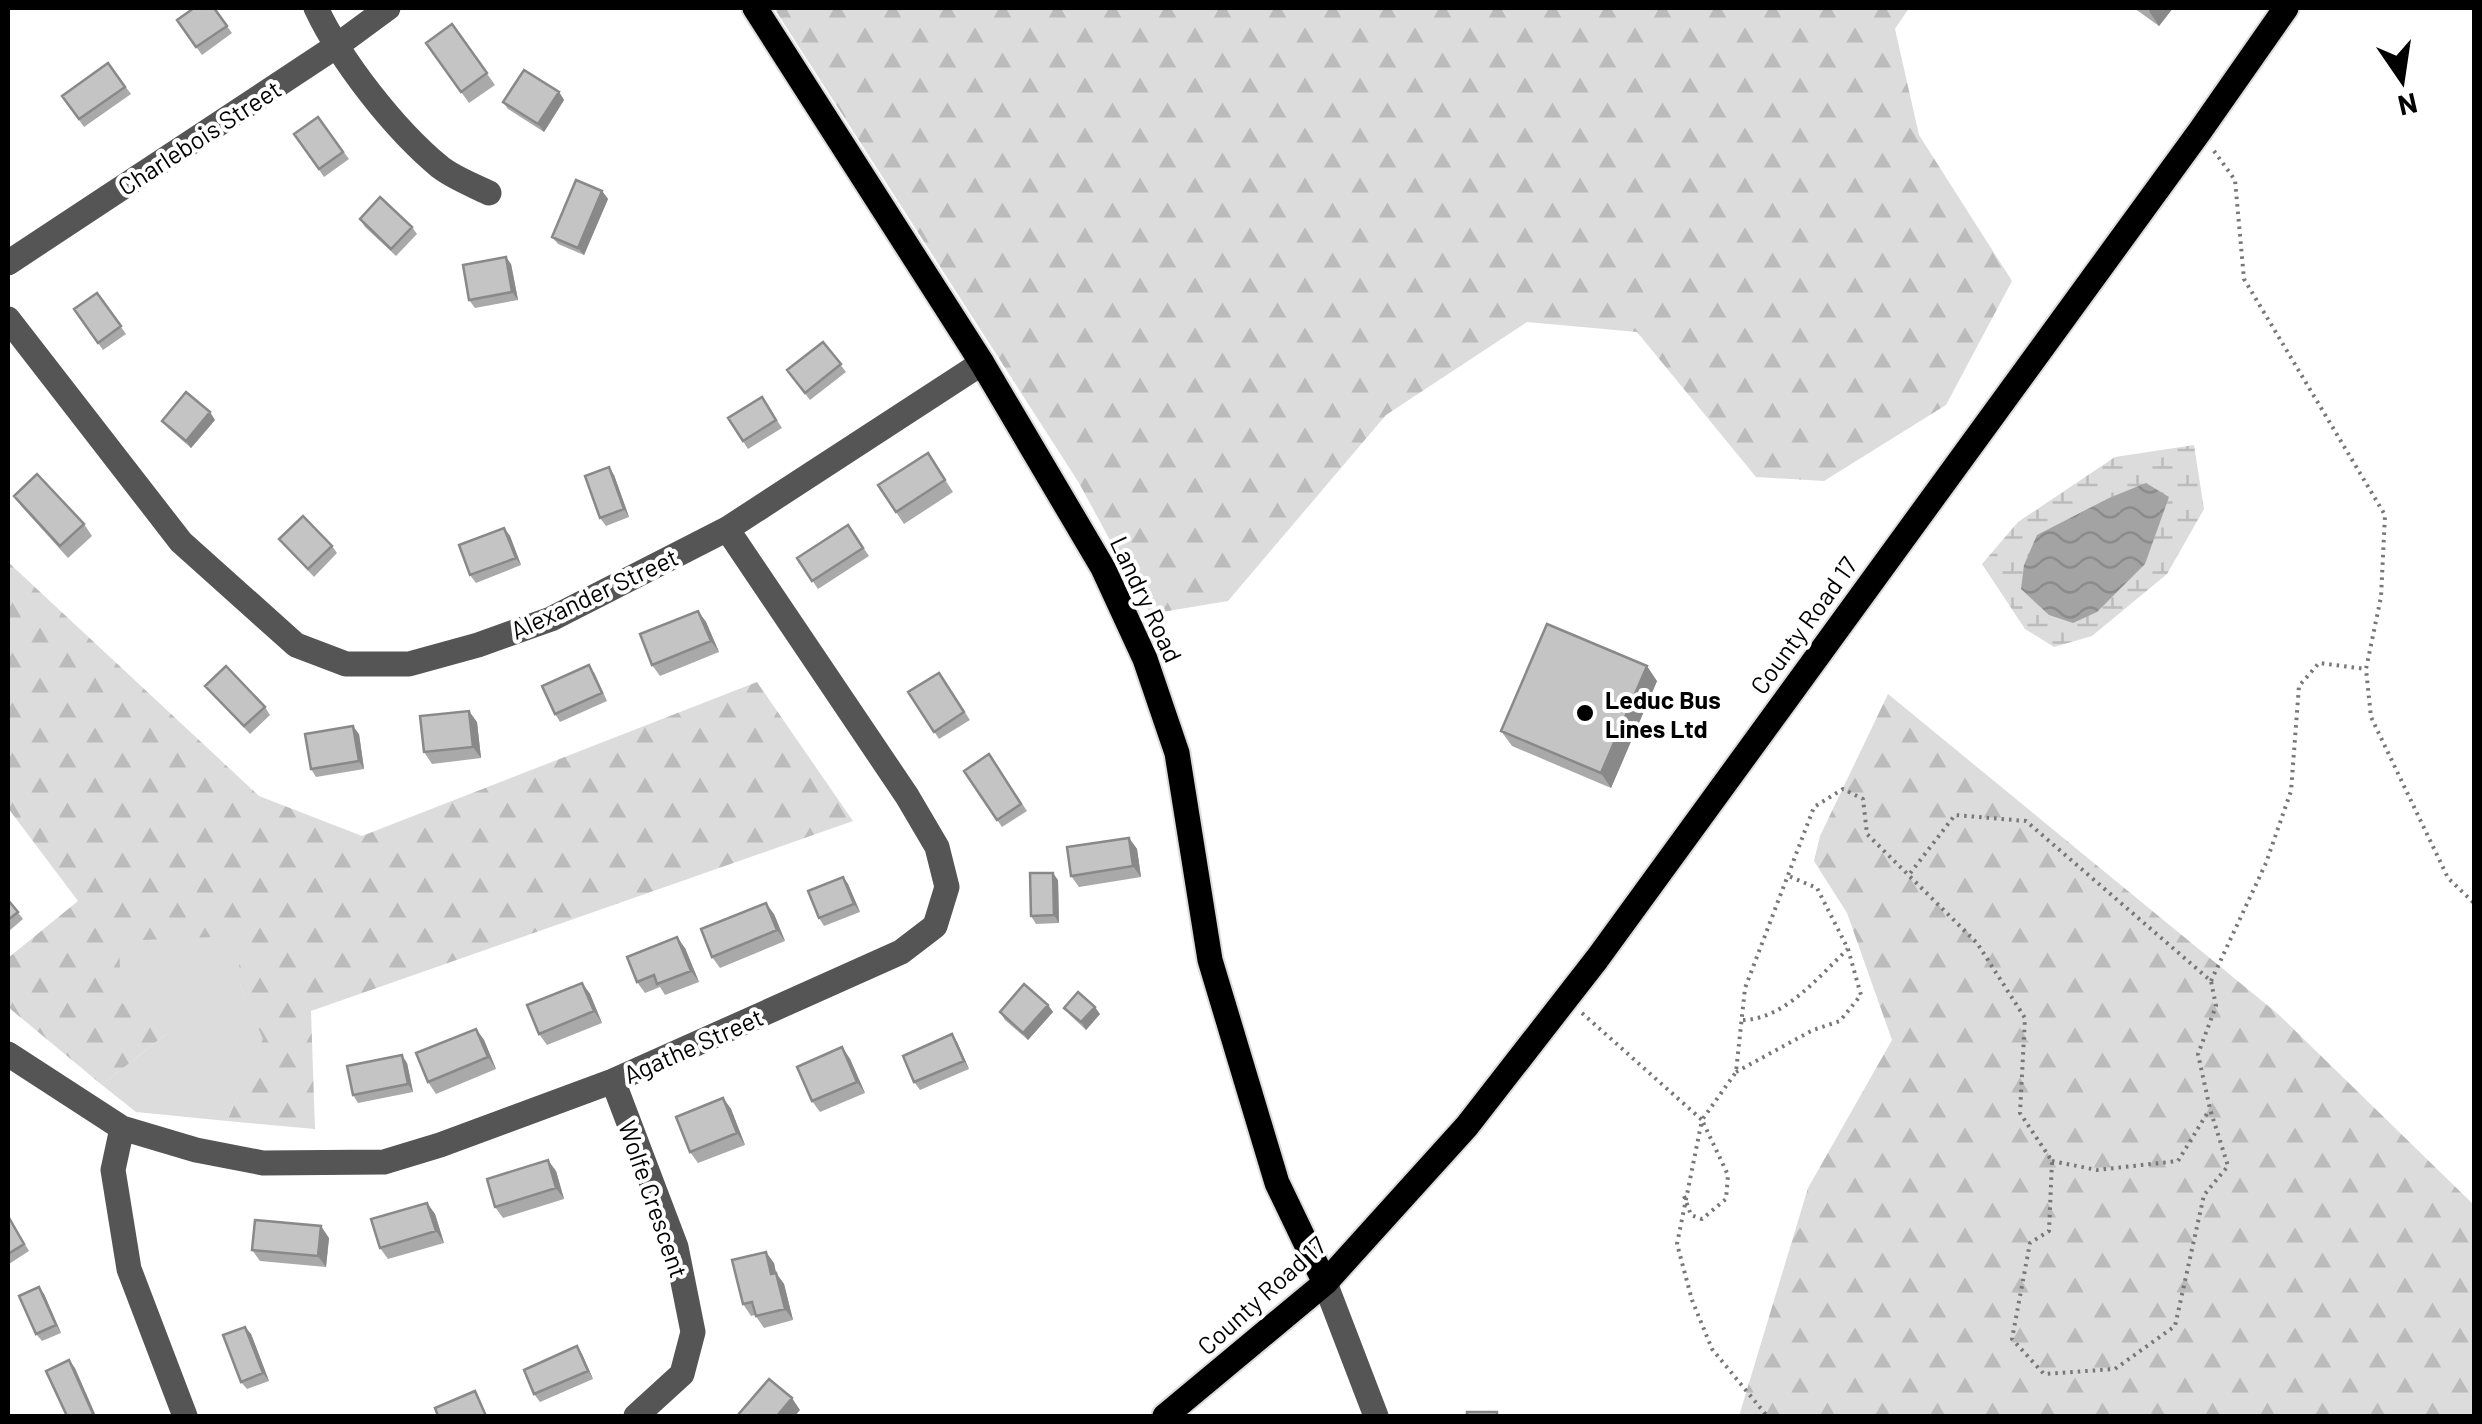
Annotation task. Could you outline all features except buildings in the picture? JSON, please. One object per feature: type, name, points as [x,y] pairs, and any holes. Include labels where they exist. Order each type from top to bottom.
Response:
[{"type":"main road","name":"Landry Road","points":[[755,8],[982,364],[1103,568],[1145,659],[1177,753],[1210,960],[1278,1184],[1324,1283]]},
{"type":"main road","name":"County Road 17","points":[[1164,1416],[1324,1283],[1467,1126],[1566,1000],[2200,132],[2286,8]]},
{"type":"street","points":[[316,8],[335,48],[404,131],[442,169],[488,193]]},
{"type":"street","name":"Charlebois Street","points":[[8,263],[335,48],[388,8]]},
{"type":"street","name":"Alexander Street","points":[[8,319],[181,542],[296,645],[346,664],[409,664],[550,619],[726,529],[982,364]]},
{"type":"street","name":"Agathe Street","points":[[8,1054],[122,1128],[196,1150],[262,1163],[384,1162],[613,1080],[902,952],[935,926],[947,887],[937,847],[908,796],[726,529]]},
{"type":"street","name":"Wolfe Crescent","points":[[613,1080],[676,1248],[693,1332],[682,1374],[636,1416]]},
{"type":"street","points":[[122,1128],[112,1170],[130,1269],[185,1416]]},
{"type":"street","points":[[1324,1283],[1376,1416]]},
{"type":"path","points":[[2200,132],[2235,180],[2244,280],[2384,515],[2381,597],[2366,669],[2372,717],[2448,878],[2474,903]]},
{"type":"path","points":[[1736,1072],[1745,988],[1786,875],[1814,807],[1843,790],[1863,799],[1867,834],[1976,942],[2025,1018],[2020,1113],[2052,1161],[2049,1231],[2030,1242],[2012,1339],[2044,1374],[2116,1369],[2175,1326],[2204,1195],[2228,1166],[2198,1054],[2216,1006],[2211,981],[2266,862],[2291,791],[2299,686],[2320,663],[2366,669]]},
{"type":"path","points":[[1908,876],[1955,815],[2026,821],[2211,981]]},
{"type":"path","points":[[1767,1416],[1712,1348],[1692,1300],[1677,1244],[1702,1120],[1736,1072],[1813,1030],[1840,1021],[1861,996],[1848,949],[1818,888],[1786,875]]},
{"type":"path","points":[[1742,1020],[1763,1020],[1798,996],[1848,949]]},
{"type":"path","points":[[1566,1000],[1702,1120],[1728,1175],[1726,1199],[1702,1218],[1691,1215],[1684,1196]]},
{"type":"path","points":[[2052,1161],[2097,1170],[2178,1161],[2210,1109]]},
{"type":"green space","points":[[774,8],[1909,8],[1895,29],[1919,135],[2012,281],[1946,405],[1824,481],[1756,477],[1637,332],[1527,322],[1386,415],[1228,601],[1150,614],[1079,483]]},
{"type":"green space","points":[[2194,445],[2204,509],[2167,574],[2092,636],[2054,647],[2025,629],[1982,564],[2018,522],[2115,457]]},
{"type":"green space","points":[[8,562],[259,796],[362,836],[757,682],[853,821],[311,1011],[315,1129],[227,1121],[262,1039],[240,985],[165,1035],[102,1085],[8,1007],[8,958],[78,901],[8,808]]},
{"type":"green space","points":[[1888,694],[2278,1014],[2474,1205],[2474,1416],[1739,1416],[1808,1188],[1892,1040],[1847,913],[1814,861],[1820,836]]},
{"type":"green space","points":[[238,936],[240,985],[263,1039],[227,1121],[136,1112],[102,1085],[165,1035],[121,1002],[119,941]]},
{"type":"water","points":[[2146,483],[2169,497],[2145,564],[2097,612],[2073,623],[2049,615],[2021,589],[2024,565],[2037,535]]},
{"type":"place","name":"Leduc Bus Lines Ltd","points":[[1585,713]]}]
